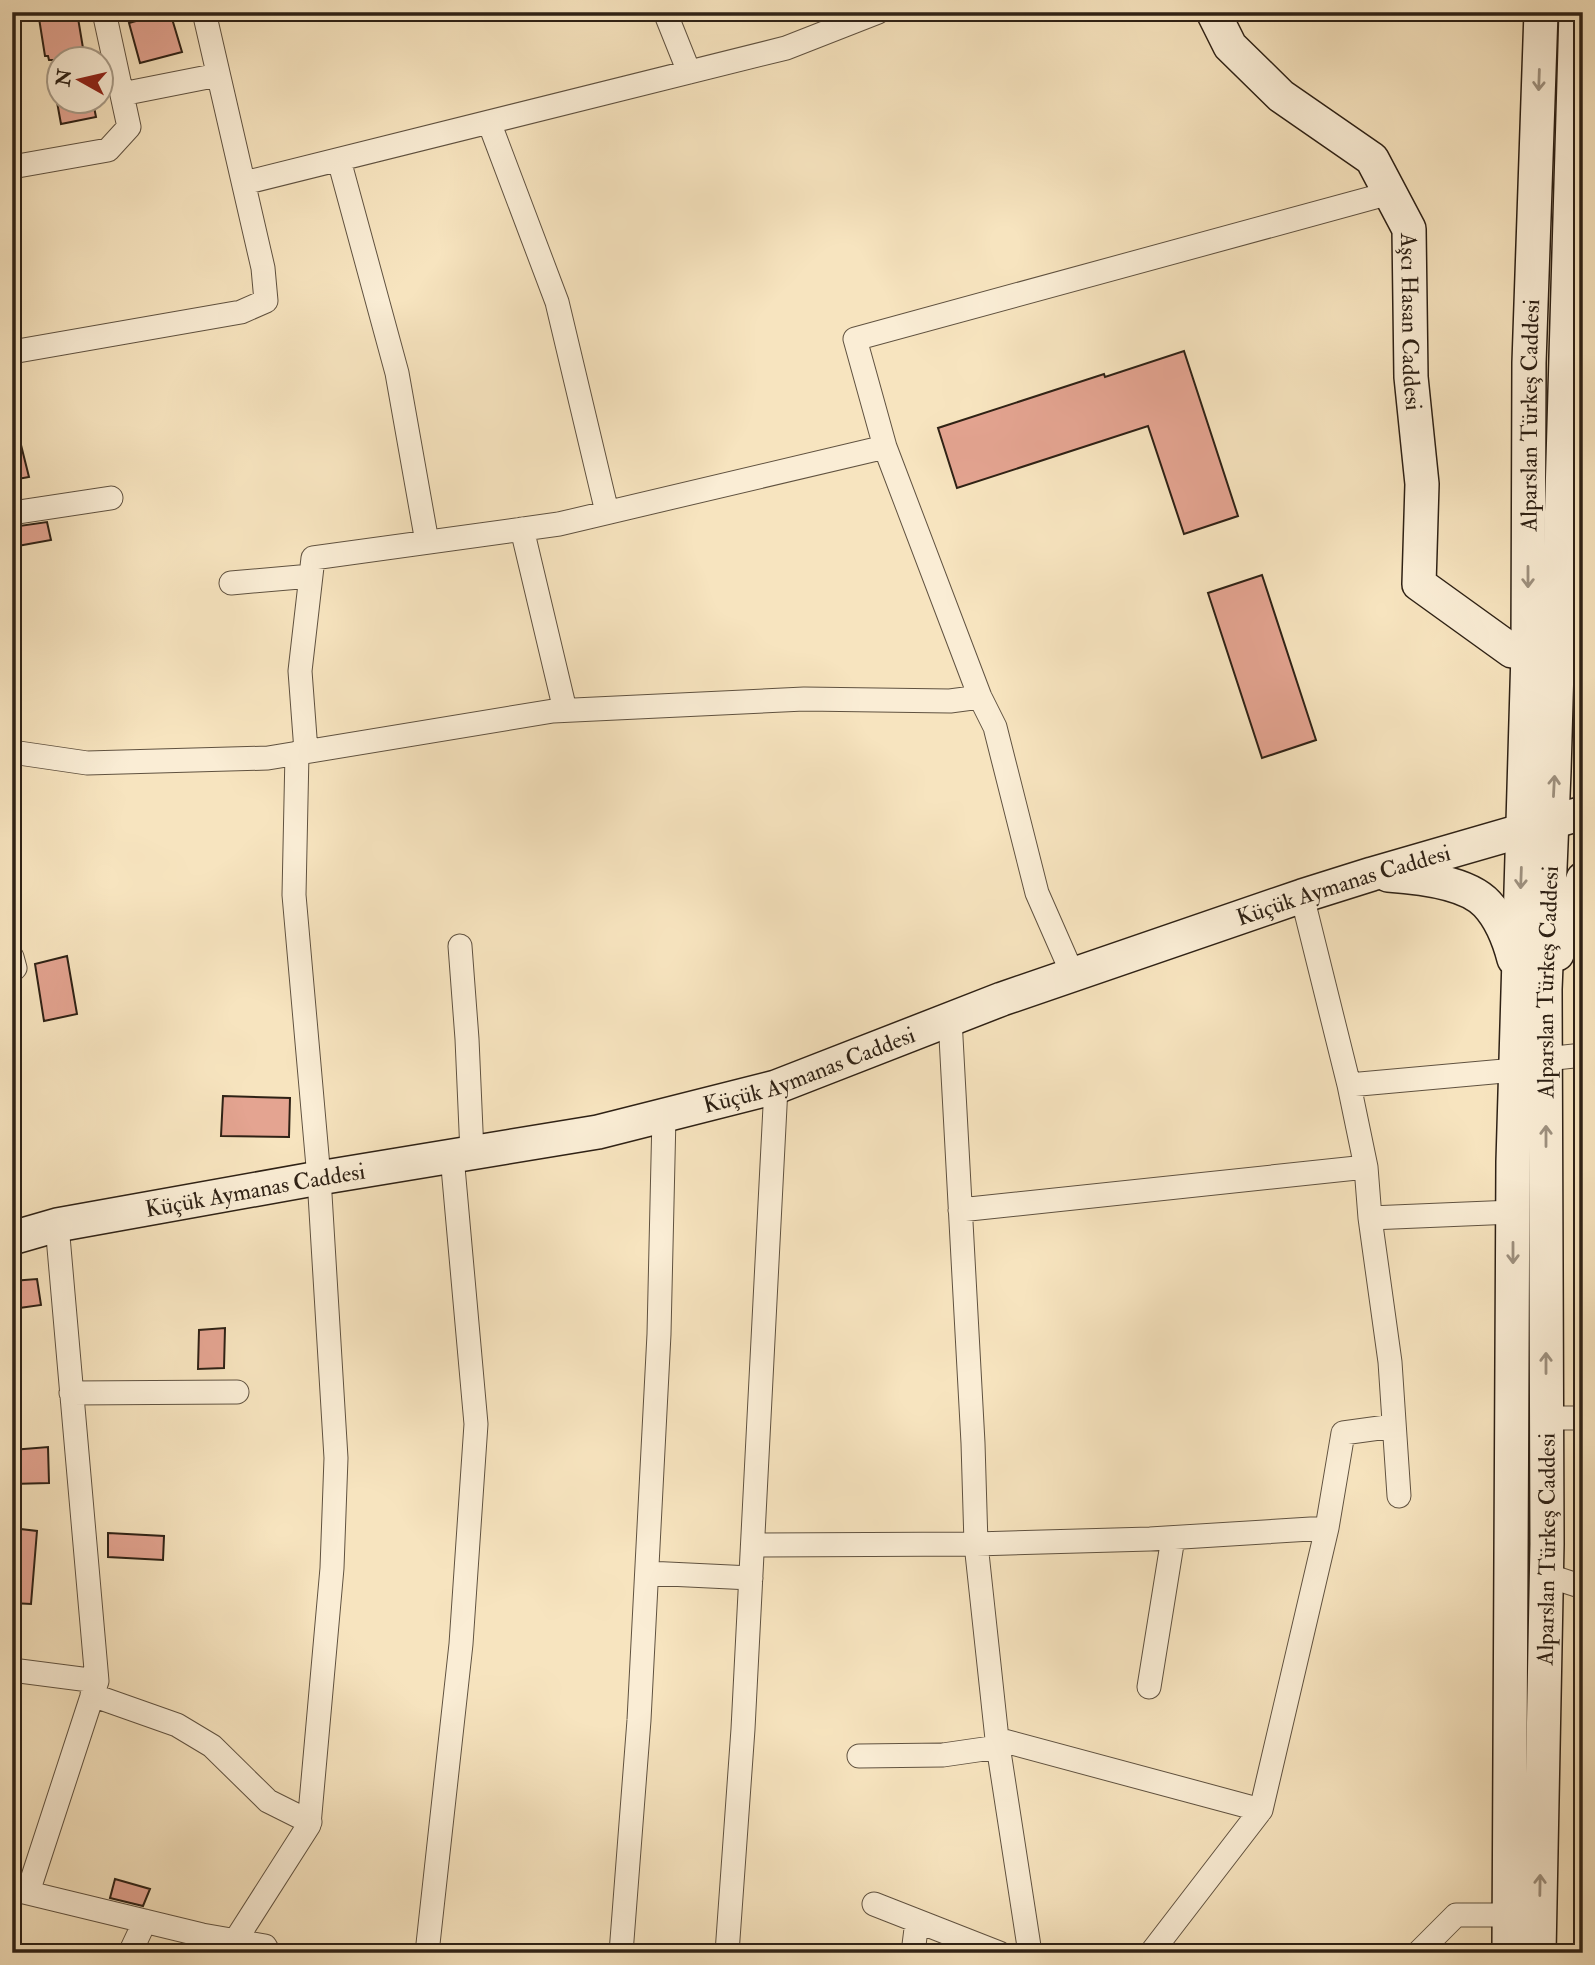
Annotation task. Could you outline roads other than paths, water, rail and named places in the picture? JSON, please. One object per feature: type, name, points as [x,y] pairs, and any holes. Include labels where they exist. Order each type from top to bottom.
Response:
[{"type":"main road","name":"Aşcı Hasan Caddesi","points":[[1213,12],[1230,47],[1281,96],[1373,159],[1409,229],[1411,377],[1422,484],[1419,584],[1512,651],[1528,653]]},
{"type":"main road","name":"Alparslan Türkeş Caddesi","points":[[1539,1953],[1546,1418],[1531,1064],[1518,971],[1553,822],[1528,653],[1529,363],[1541,12]]},
{"type":"main road","name":"Alparslan Türkeş Caddesi","points":[[1509,1953],[1513,1212],[1531,1064],[1545,989],[1553,822],[1570,681],[1576,12]]},
{"type":"main road","name":"Küçük Aymanas Caddesi","points":[[12,1238],[57,1225],[598,1132],[776,1087],[950,1019],[1302,896],[1553,822]]},
{"type":"main road","points":[[1372,874],[1425,878],[1463,889],[1487,904],[1508,937],[1518,971]]},
{"type":"main road","points":[[1545,989],[1583,879]]},
{"type":"street","points":[[12,167],[108,150],[129,127],[104,12]]},
{"type":"street","points":[[12,352],[241,312],[265,301],[263,268],[204,12]]},
{"type":"street","points":[[666,12],[689,72]]},
{"type":"street","points":[[243,183],[786,48],[878,12]]},
{"type":"street","points":[[122,94],[218,75]]},
{"type":"street","points":[[489,122],[557,302],[607,512]]},
{"type":"street","points":[[339,159],[397,373],[427,542]]},
{"type":"street","points":[[1073,975],[1037,892],[995,727],[980,697],[885,447],[855,339],[1390,193]]},
{"type":"street","points":[[235,1941],[310,1822],[332,1569],[336,1458],[319,1178],[294,895],[301,752],[300,671],[313,558],[559,524],[885,447]]},
{"type":"street","points":[[12,513],[111,498]]},
{"type":"street","points":[[522,529],[565,710]]},
{"type":"street","points":[[231,583],[311,576]]},
{"type":"street","points":[[12,752],[88,763],[268,758],[553,710],[804,699],[950,701],[980,697]]},
{"type":"street","points":[[1302,896],[1349,1085],[1366,1167],[1370,1218],[1390,1362],[1399,1496]]},
{"type":"street","points":[[427,1953],[461,1644],[476,1424],[462,1155],[467,1039],[460,946]]},
{"type":"street","points":[[12,957],[15,968],[12,971]]},
{"type":"street","points":[[950,1019],[976,1544],[998,1743],[1030,1953]]},
{"type":"street","points":[[1349,1085],[1531,1064],[1583,1055]]},
{"type":"street","points":[[727,1953],[743,1729],[776,1087]]},
{"type":"street","points":[[621,1953],[639,1720],[659,1335],[664,1115]]},
{"type":"street","points":[[960,1210],[1366,1167]]},
{"type":"street","points":[[1370,1218],[1513,1212]]},
{"type":"street","points":[[57,1225],[94,1688],[20,1891],[202,1935],[265,1946],[270,1953]]},
{"type":"street","points":[[71,1393],[237,1392]]},
{"type":"street","points":[[1546,1418],[1583,1418]]},
{"type":"street","points":[[1152,1953],[1261,1810],[1327,1528],[1343,1433],[1394,1426]]},
{"type":"street","points":[[753,1545],[976,1544],[1173,1538],[1327,1528]]},
{"type":"street","points":[[1149,1688],[1173,1538]]},
{"type":"street","points":[[646,1573],[751,1578]]},
{"type":"street","points":[[1546,1575],[1583,1587]]},
{"type":"street","points":[[12,1670],[94,1688],[177,1725],[212,1746],[268,1801],[310,1822]]},
{"type":"street","points":[[859,1756],[943,1755],[998,1743],[1261,1810]]},
{"type":"street","points":[[874,1904],[999,1953]]},
{"type":"street","points":[[1418,1953],[1456,1915],[1509,1915]]},
{"type":"street","points":[[130,1953],[145,1921]]},
{"type":"street","points":[[913,1953],[917,1921]]}]
